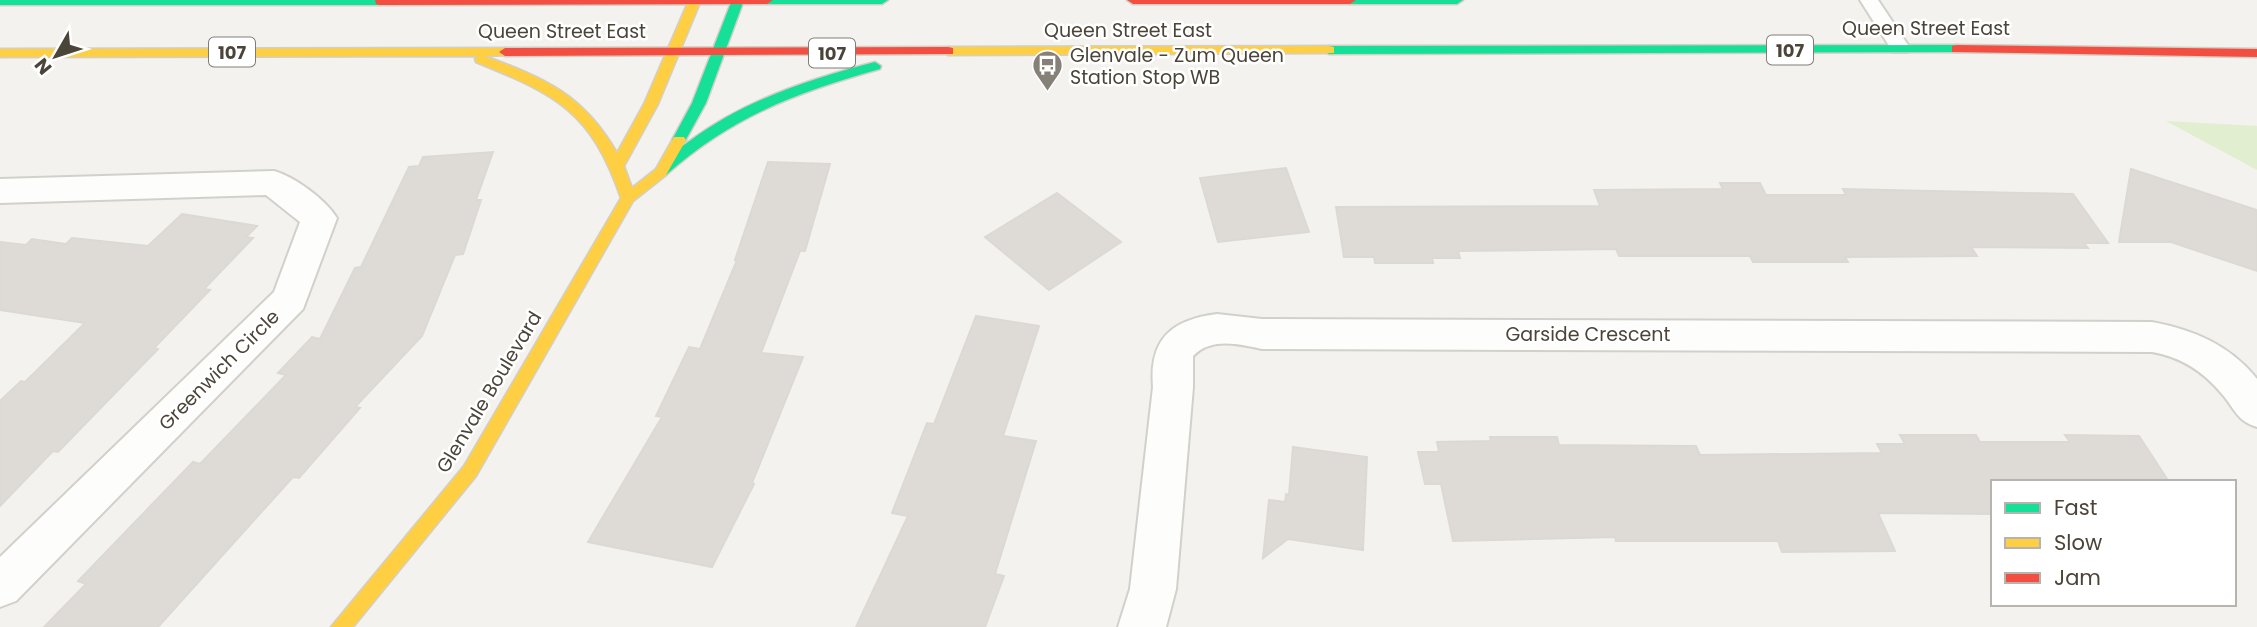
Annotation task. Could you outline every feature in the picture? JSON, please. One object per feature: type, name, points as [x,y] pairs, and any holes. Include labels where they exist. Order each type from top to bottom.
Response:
[{"type":"main road","points":[[617,166],[650,104],[695,0]]},
{"type":"main road","name":"Glenvale Boulevard","points":[[341,627],[470,471],[628,198],[661,172],[699,103],[738,0]]},
{"type":"main road","name":"Queen Street East","points":[[0,1],[882,0]]},
{"type":"main road","name":"Queen Street East","points":[[1133,0],[1457,0]]},
{"type":"main road","name":"Queen Street East","points":[[0,53],[1900,48],[2257,53]]},
{"type":"main road","points":[[463,51],[557,92],[580,107],[602,136],[617,166],[628,198]]},
{"type":"main road","points":[[661,172],[679,152],[702,134],[729,117],[778,96],[876,66],[947,52]]},
{"type":"street","name":"Greenwich Circle","points":[[0,191],[274,183],[319,218],[290,299],[0,587]]},
{"type":"street","name":"Garside Crescent","points":[[1142,627],[1153,589],[1173,387],[1172,368],[1177,348],[1193,337],[1213,329],[1237,329],[1262,334],[2152,337],[2187,344],[2205,353],[2235,379],[2257,411]]},
{"type":"lane","points":[[1869,0],[1900,48]]},
{"type":"green space","points":[[2166,121],[2257,126],[2257,170]]},
{"type":"building","points":[[493,152],[476,200],[481,200],[463,254],[455,255],[422,336],[355,407],[360,408],[299,478],[293,477],[158,627],[44,627],[86,584],[78,581],[193,462],[200,464],[286,375],[278,373],[312,337],[320,339],[355,268],[361,267],[409,167],[419,166],[423,157]]},
{"type":"building","points":[[768,162],[830,164],[805,251],[800,251],[761,353],[803,357],[752,483],[754,484],[712,567],[588,542],[662,417],[656,416],[689,347],[700,349],[737,260]]},
{"type":"building","points":[[1286,168],[1309,232],[1218,242],[1200,178]]},
{"type":"building","points":[[2131,169],[2257,210],[2257,271],[2171,242],[2119,242]]},
{"type":"building","points":[[1720,183],[1760,183],[1766,195],[1846,195],[1843,189],[2073,194],[2108,243],[2084,243],[2088,248],[1971,247],[1977,256],[1845,257],[1848,262],[1753,262],[1750,256],[1619,256],[1616,249],[1458,251],[1460,258],[1432,258],[1433,263],[1375,263],[1374,257],[1344,257],[1336,207],[1600,206],[1594,190],[1723,189]]},
{"type":"building","points":[[1057,193],[1121,242],[1049,290],[985,237]]},
{"type":"building","points":[[182,214],[257,226],[246,237],[253,238],[204,289],[210,290],[154,348],[158,349],[58,452],[53,451],[0,506],[0,401],[21,381],[25,382],[85,323],[0,310],[0,242],[26,245],[32,239],[66,244],[72,238],[148,246]]},
{"type":"building","points":[[976,316],[1039,326],[1003,436],[1036,441],[995,574],[1004,576],[985,627],[856,627],[908,516],[892,513],[927,423],[934,424]]},
{"type":"building","points":[[1900,435],[1976,435],[1980,442],[2070,442],[2065,435],[2139,436],[2168,480],[1991,480],[1991,514],[1878,513],[1895,551],[1782,552],[1778,541],[1616,541],[1615,537],[1453,541],[1441,484],[1425,484],[1418,452],[1439,452],[1437,442],[1491,441],[1490,437],[1557,437],[1559,445],[1696,446],[1700,455],[1882,453],[1877,444],[1905,444]]},
{"type":"building","points":[[1293,447],[1367,457],[1363,550],[1288,539],[1263,558],[1269,500],[1285,502],[1286,494],[1289,495]]},
{"type":"traffic: fast","points":[[679,140],[699,103],[738,0]]},
{"type":"traffic: fast","points":[[767,0],[882,0]]},
{"type":"traffic: fast","points":[[1350,0],[1457,0]]},
{"type":"traffic: fast","points":[[0,1],[380,1]]},
{"type":"traffic: fast","points":[[1329,50],[1957,49]]},
{"type":"traffic: fast","points":[[661,172],[709,133],[760,104],[815,83],[875,66]]},
{"type":"traffic: slow","points":[[628,198],[617,166],[651,104],[695,0]]},
{"type":"traffic: slow","points":[[948,51],[1329,50]]},
{"type":"traffic: slow","points":[[0,53],[505,52]]},
{"type":"traffic: slow","points":[[481,59],[562,96],[590,123],[617,166]]},
{"type":"traffic: slow","points":[[341,627],[470,471],[628,198],[661,172],[679,140]]},
{"type":"traffic: jam","points":[[380,1],[767,0]]},
{"type":"traffic: jam","points":[[1133,0],[1350,0]]},
{"type":"traffic: jam","points":[[1957,49],[2257,53]]},
{"type":"traffic: jam","points":[[505,52],[948,51]]},
{"type":"place","name":"Glenvale - Zum Queen Station Stop WB","points":[[1047,93]]}]
